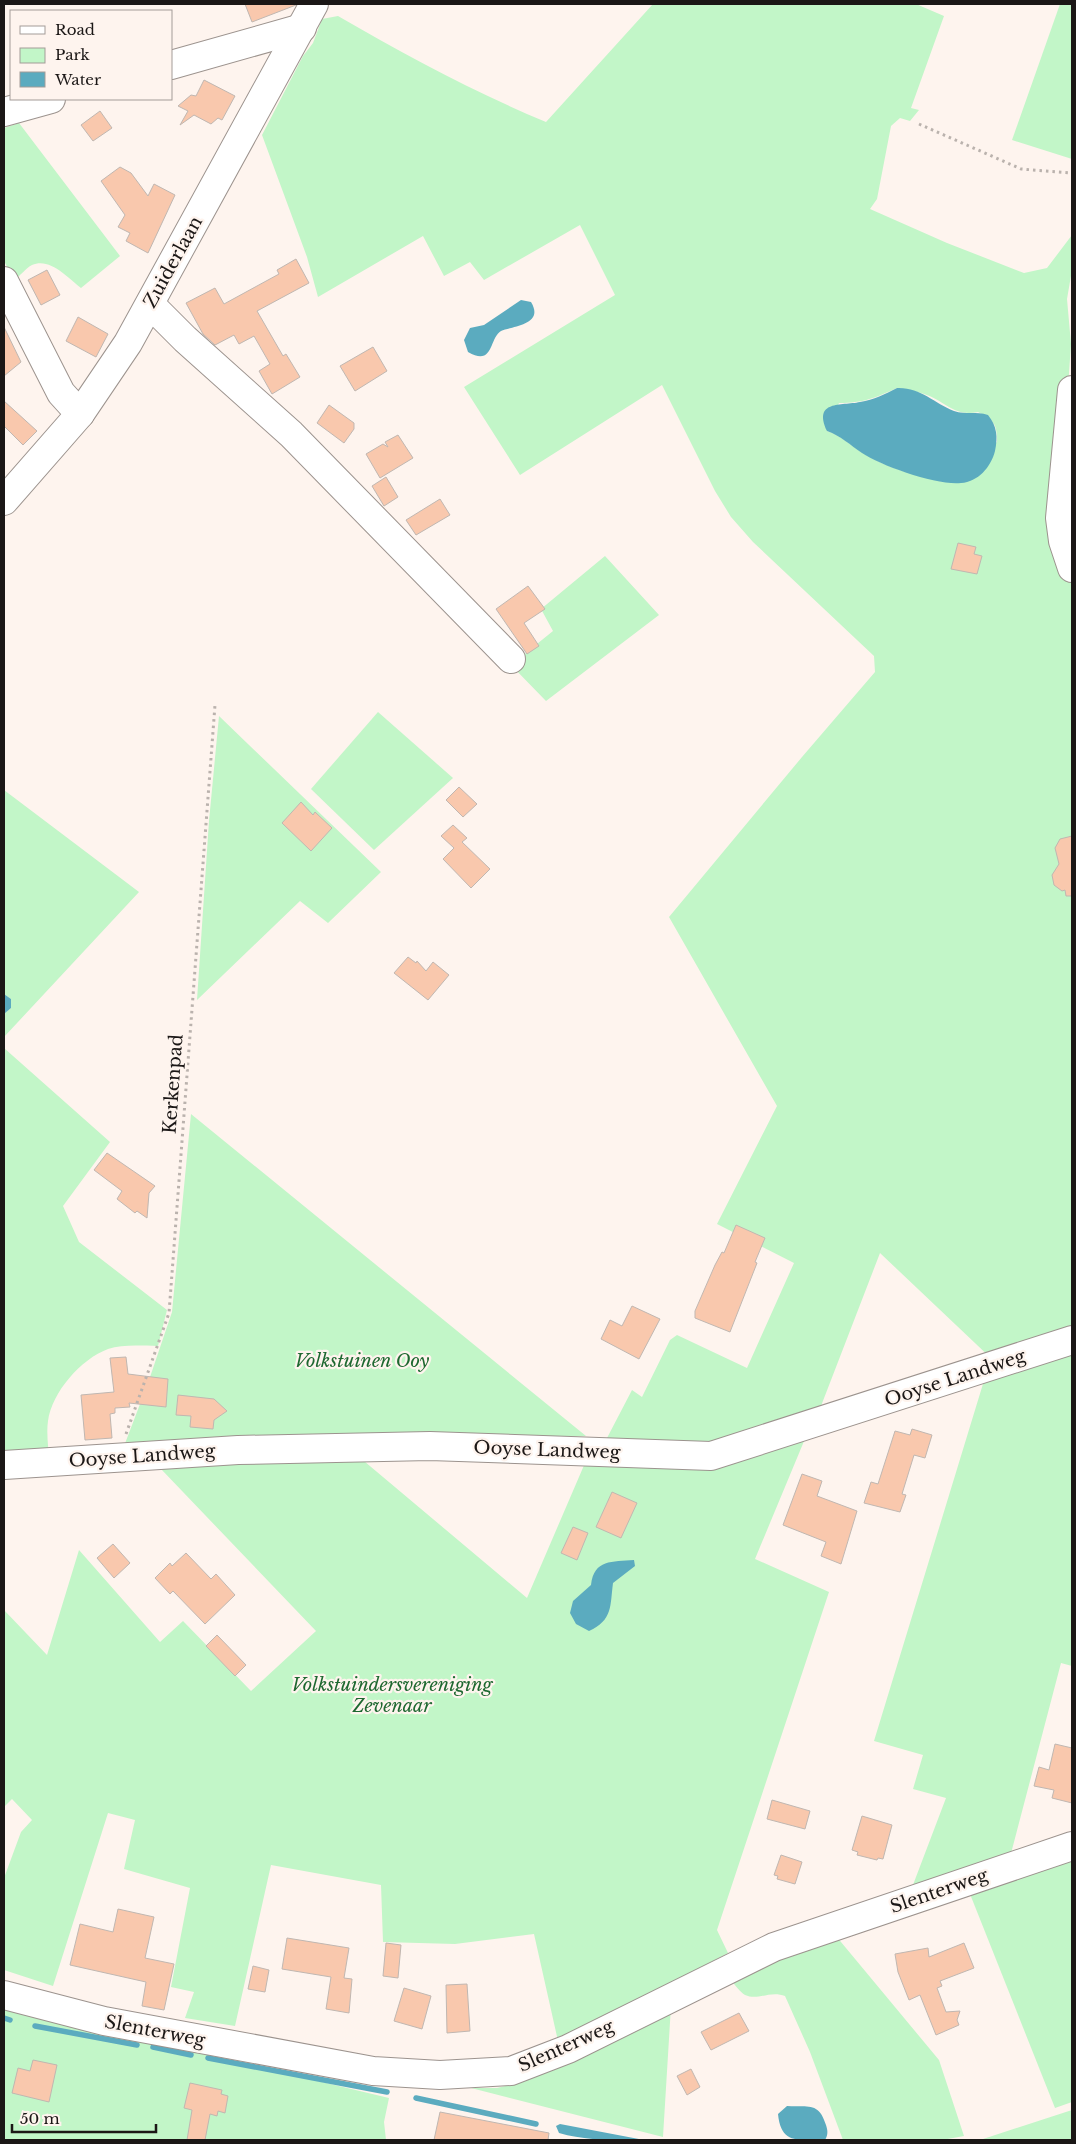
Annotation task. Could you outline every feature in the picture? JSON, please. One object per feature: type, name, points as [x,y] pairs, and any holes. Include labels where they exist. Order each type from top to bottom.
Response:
[{"type":"street","name":"Zuiderlaan","points":[[4,501],[80,414],[128,343],[314,4]]},
{"type":"street","points":[[172,65],[302,28]]},
{"type":"street","points":[[4,112],[47,100]]},
{"type":"street","points":[[4,283],[61,394],[80,414]]},
{"type":"street","points":[[150,304],[184,339],[310,452],[511,659]]},
{"type":"street","points":[[1072,390],[1060,518],[1063,541],[1072,568]]},
{"type":"street","name":"Ooyse Landweg","points":[[4,1465],[238,1450],[430,1446],[711,1456],[1072,1340]]},
{"type":"street","name":"Slenterweg","points":[[4,1995],[104,2021],[373,2071],[440,2075],[510,2071],[568,2049],[774,1947],[1072,1846]]},
{"type":"path","points":[[919,124],[1021,169],[1072,173]]},
{"type":"path","name":"Kerkenpad","points":[[117,1458],[169,1313],[215,705]]},
{"type":"green space","points":[[653,4],[916,4],[944,16],[911,108],[919,110],[910,121],[900,118],[891,126],[877,199],[870,209],[947,243],[1024,273],[1047,268],[1072,235],[1072,270],[1067,299],[1071,344],[1065,432],[1072,572],[1072,1337],[995,1362],[880,1253],[816,1419],[727,1446],[651,1454],[607,1438],[632,1390],[642,1397],[670,1340],[677,1335],[747,1368],[794,1263],[717,1224],[777,1106],[669,917],[875,672],[874,656],[753,542],[731,517],[715,491],[662,385],[520,475],[464,387],[615,295],[580,225],[484,280],[470,262],[444,276],[423,236],[318,297],[307,257],[262,135],[303,56],[313,43],[322,19],[338,16],[440,72],[546,122]],"holes":[[[897,388],[924,394],[962,412],[978,412],[994,423],[997,442],[943,482],[881,463],[837,435],[827,431],[839,403],[862,401]]]},
{"type":"green space","points":[[1060,4],[1072,4],[1072,159],[1012,140]]},
{"type":"green space","points":[[19,123],[120,256],[81,288],[52,266],[39,263],[32,265],[14,280],[4,261],[4,128]]},
{"type":"green space","points":[[605,556],[659,615],[546,701],[511,665],[553,631],[541,609]]},
{"type":"green space","points":[[378,712],[453,778],[374,850],[311,789]]},
{"type":"green space","points":[[219,716],[381,872],[328,923],[300,901],[197,1000],[209,821]]},
{"type":"green space","points":[[4,790],[139,892],[4,1037],[4,1014],[11,1008],[11,999],[4,994]]},
{"type":"green space","points":[[4,1048],[110,1142],[63,1206],[79,1242],[167,1310],[158,1346],[126,1346],[108,1349],[88,1360],[69,1378],[55,1399],[48,1421],[49,1463],[4,1466]]},
{"type":"green space","name":"Volkstuinen Ooy","points":[[191,1114],[586,1436],[121,1454],[172,1312]]},
{"type":"green space","points":[[1072,1346],[1072,1666],[1061,1663],[1009,1861],[908,1898],[946,1798],[913,1789],[923,1755],[874,1741],[986,1374]]},
{"type":"green space","name":"Volkstuindersvereniging Zevenaar","points":[[807,1434],[755,1559],[829,1592],[717,1930],[728,1953],[612,2016],[558,2041],[534,1934],[455,1944],[383,1942],[381,1885],[271,1865],[235,2026],[185,2018],[194,1992],[171,1987],[190,1888],[124,1869],[135,1820],[108,1813],[53,1986],[4,1970],[4,1878],[21,1832],[32,1820],[12,1799],[4,1807],[4,1610],[47,1655],[79,1550],[160,1642],[183,1621],[251,1691],[316,1631],[161,1469],[358,1456],[527,1598],[585,1463]]},
{"type":"green space","points":[[1072,1856],[1072,2102],[1055,2108],[970,1894]]},
{"type":"green space","points":[[836,1936],[939,2060],[964,2136],[942,2140],[843,2140],[810,2052],[785,1996],[774,1994],[750,1997],[741,1992],[731,1980],[764,1960]]},
{"type":"green space","points":[[4,2006],[389,2098],[384,2122],[386,2140],[4,2140]]},
{"type":"green space","points":[[671,2006],[663,2137],[471,2088],[497,2088],[528,2080]]},
{"type":"green space","points":[[1072,2110],[1072,2140],[980,2140]]},
{"type":"water","points":[[521,300],[531,302],[534,316],[531,320],[519,326],[501,331],[487,354],[476,356],[468,352],[464,340],[470,328],[484,325]]},
{"type":"water","points":[[897,388],[913,390],[954,411],[988,415],[995,428],[996,441],[993,457],[983,473],[973,480],[961,483],[939,481],[910,474],[882,464],[827,431],[824,421],[826,409],[831,406],[870,400]]},
{"type":"water","points":[[4,994],[11,999],[11,1008],[4,1014]]},
{"type":"water","points":[[634,1560],[635,1566],[613,1583],[609,1611],[602,1622],[589,1631],[576,1624],[570,1613],[573,1601],[591,1585],[596,1570],[600,1566],[612,1562]]},
{"type":"water","points":[[787,2106],[807,2106],[820,2112],[827,2127],[825,2140],[799,2140],[787,2135],[780,2124],[778,2114]]},
{"type":"water","points":[[560,2124],[644,2140],[601,2140],[570,2136],[559,2133],[556,2126]]},
{"type":"building","points":[[245,4],[296,4],[296,5],[252,22]]},
{"type":"building","points":[[204,80],[235,96],[222,120],[218,118],[211,124],[194,115],[180,125],[188,111],[178,106],[191,95],[196,96]]},
{"type":"building","points":[[100,111],[112,128],[93,141],[81,125]]},
{"type":"building","points":[[120,167],[131,173],[148,196],[154,184],[175,195],[148,253],[126,241],[130,233],[118,227],[125,215],[101,181]]},
{"type":"building","points":[[296,259],[309,283],[257,311],[283,356],[286,354],[300,377],[272,394],[259,371],[270,364],[254,336],[239,344],[234,335],[215,345],[203,334],[186,303],[215,288],[224,304],[279,274],[277,270]]},
{"type":"building","points":[[47,270],[60,295],[41,305],[28,280]]},
{"type":"building","points":[[78,317],[108,334],[96,357],[66,341]]},
{"type":"building","points":[[4,327],[21,362],[4,376]]},
{"type":"building","points":[[373,347],[387,371],[355,391],[340,366]]},
{"type":"building","points":[[4,401],[37,431],[23,445],[4,426]]},
{"type":"building","points":[[329,405],[354,423],[354,429],[344,443],[317,423]]},
{"type":"building","points":[[398,435],[413,458],[380,478],[366,454],[383,444],[388,447],[385,442]]},
{"type":"building","points":[[386,477],[398,497],[384,506],[372,486]]},
{"type":"building","points":[[440,499],[450,515],[416,535],[406,520]]},
{"type":"building","points":[[958,543],[976,547],[974,554],[982,556],[977,574],[951,569]]},
{"type":"building","points":[[528,586],[545,609],[524,623],[539,646],[527,654],[496,609]]},
{"type":"building","points":[[459,787],[477,804],[463,817],[446,800]]},
{"type":"building","points":[[301,802],[313,815],[315,812],[332,828],[311,851],[282,823]]},
{"type":"building","points":[[453,825],[467,838],[462,842],[490,869],[471,888],[443,859],[454,848],[441,836]]},
{"type":"building","points":[[1072,836],[1072,896],[1066,896],[1065,890],[1062,891],[1054,885],[1052,875],[1059,864],[1055,848],[1060,839]]},
{"type":"building","points":[[408,957],[416,963],[417,961],[426,971],[433,962],[449,975],[428,1000],[394,973]]},
{"type":"building","points":[[107,1153],[155,1186],[149,1193],[147,1218],[137,1211],[135,1213],[117,1199],[122,1191],[94,1170]]},
{"type":"building","points":[[736,1225],[765,1238],[730,1332],[695,1318],[695,1311],[715,1265],[722,1252],[724,1253]]},
{"type":"building","points":[[632,1306],[660,1319],[639,1359],[601,1339],[610,1320],[622,1326]]},
{"type":"building","points":[[126,1357],[128,1374],[168,1379],[166,1407],[129,1403],[130,1407],[115,1408],[115,1413],[110,1414],[112,1438],[85,1440],[81,1395],[114,1392],[110,1358]]},
{"type":"building","points":[[178,1395],[214,1399],[227,1411],[214,1420],[213,1429],[190,1427],[191,1416],[176,1415]]},
{"type":"building","points":[[912,1429],[932,1435],[925,1458],[914,1455],[902,1494],[906,1495],[900,1512],[864,1503],[871,1482],[878,1484],[895,1431],[910,1435]]},
{"type":"building","points":[[802,1474],[822,1481],[817,1496],[857,1511],[841,1564],[821,1556],[826,1542],[783,1525]]},
{"type":"building","points":[[612,1492],[637,1503],[621,1538],[596,1527]]},
{"type":"building","points":[[573,1527],[588,1533],[577,1560],[561,1553]]},
{"type":"building","points":[[113,1544],[130,1563],[114,1578],[97,1558]]},
{"type":"building","points":[[186,1553],[211,1579],[216,1574],[235,1595],[205,1624],[173,1591],[170,1594],[155,1578],[170,1563],[172,1566]]},
{"type":"building","points":[[217,1635],[246,1665],[235,1676],[206,1646]]},
{"type":"building","points":[[1055,1744],[1072,1748],[1072,1803],[1052,1798],[1054,1790],[1034,1786],[1039,1767],[1049,1770]]},
{"type":"building","points":[[772,1800],[810,1811],[805,1829],[767,1819]]},
{"type":"building","points":[[862,1816],[892,1825],[883,1859],[878,1858],[877,1860],[857,1855],[858,1852],[852,1850]]},
{"type":"building","points":[[781,1855],[802,1862],[795,1884],[777,1879],[778,1876],[774,1875]]},
{"type":"building","points":[[118,1909],[154,1917],[145,1958],[174,1964],[164,2010],[142,2006],[146,1982],[70,1965],[80,1924],[113,1932]]},
{"type":"building","points":[[287,1938],[349,1948],[344,1978],[352,1979],[349,2013],[326,2009],[331,1977],[282,1969]]},
{"type":"building","points":[[386,1943],[401,1945],[398,1978],[383,1976]]},
{"type":"building","points":[[964,1943],[974,1968],[940,1981],[942,1986],[937,1988],[946,2012],[960,2011],[957,2020],[959,2025],[936,2035],[920,1995],[909,2000],[898,1972],[895,1954],[928,1948],[929,1957]]},
{"type":"building","points":[[253,1966],[269,1970],[265,1992],[248,1989]]},
{"type":"building","points":[[467,1984],[470,2031],[447,2033],[446,1985]]},
{"type":"building","points":[[404,1988],[431,1996],[422,2029],[394,2021]]},
{"type":"building","points":[[739,2013],[749,2031],[711,2050],[701,2032]]},
{"type":"building","points":[[33,2060],[57,2065],[49,2102],[12,2093],[18,2068],[30,2071]]},
{"type":"building","points":[[691,2069],[700,2087],[687,2095],[677,2076]]},
{"type":"building","points":[[190,2083],[222,2090],[221,2094],[228,2096],[225,2113],[218,2111],[217,2116],[210,2114],[205,2140],[187,2140],[192,2110],[184,2108]]},
{"type":"building","points":[[440,2112],[549,2133],[548,2140],[434,2140]]},
{"type":"waterway","points":[[4,2018],[10,2020]]},
{"type":"waterway","points":[[35,2026],[137,2045]]},
{"type":"waterway","points":[[153,2047],[191,2055]]},
{"type":"waterway","points":[[208,2058],[387,2092]]},
{"type":"waterway","points":[[416,2098],[536,2124]]}]
